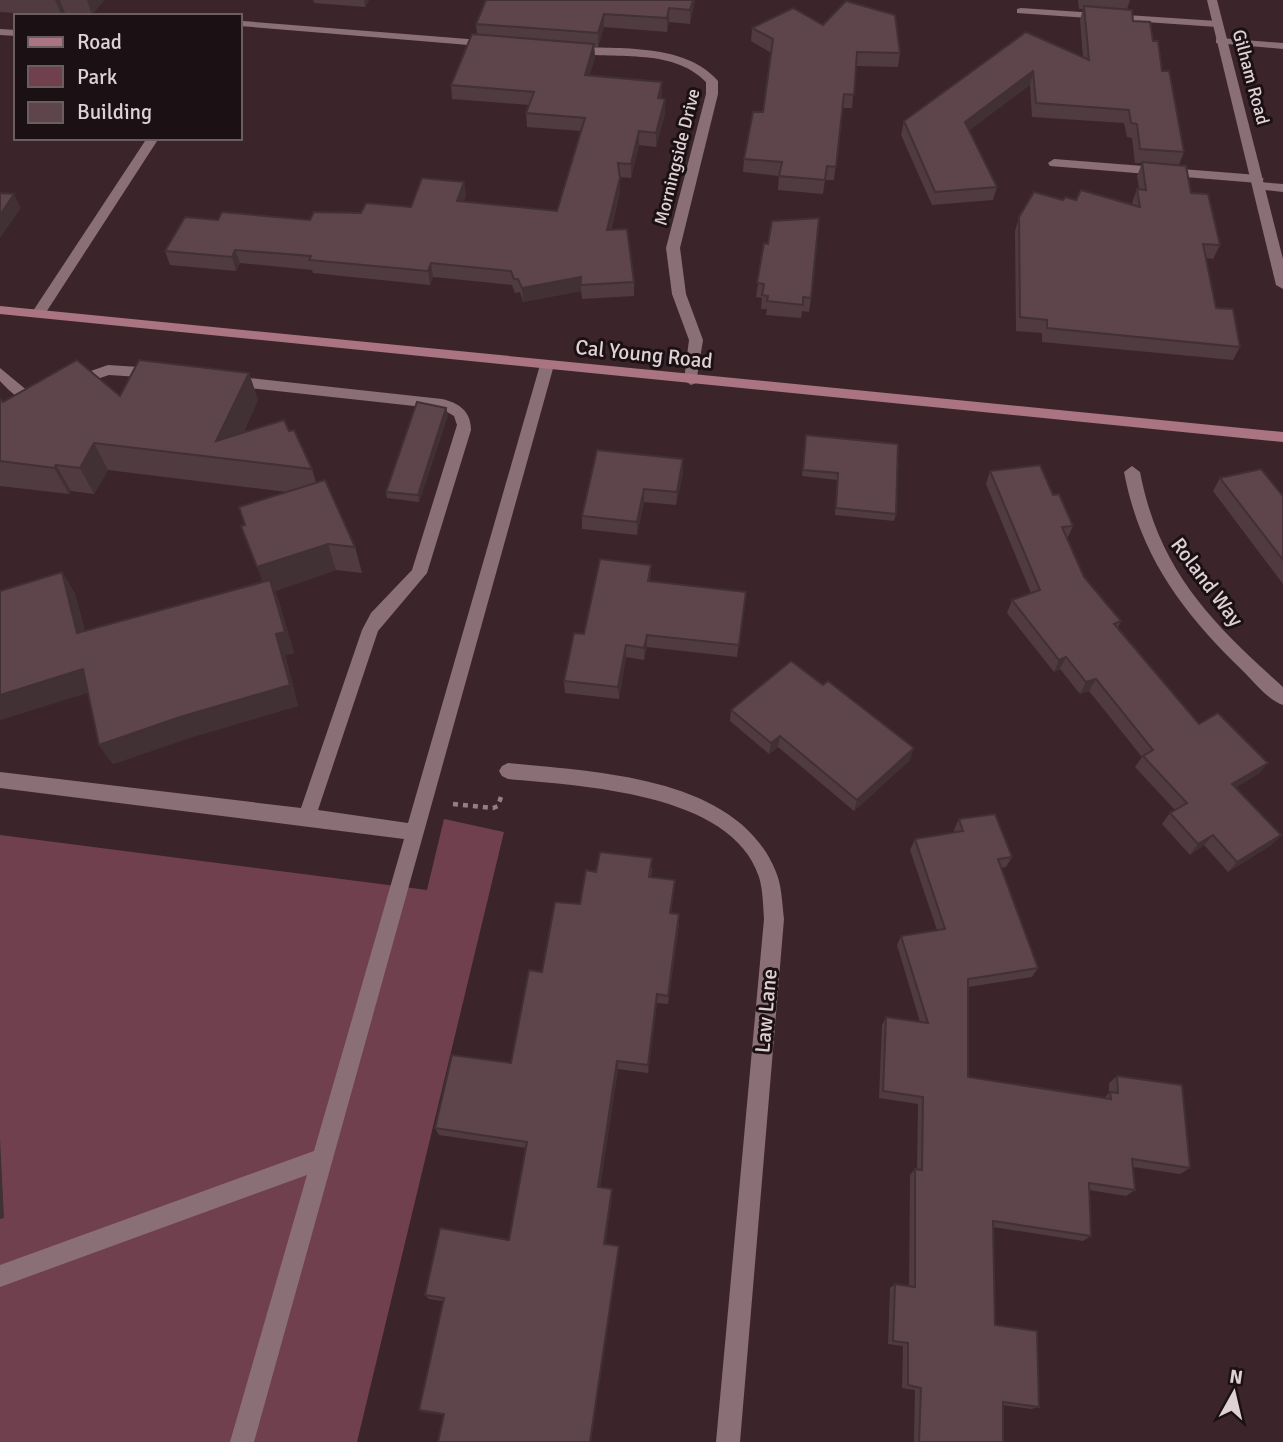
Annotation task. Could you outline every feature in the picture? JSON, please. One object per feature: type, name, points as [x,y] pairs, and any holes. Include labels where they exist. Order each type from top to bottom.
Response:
[{"type":"main road","name":"Cal Young Road","points":[[0,310],[1283,437]]},
{"type":"street","name":"Gilham Road","points":[[1212,0],[1220,41],[1259,182],[1282,279]]},
{"type":"street","points":[[1021,11],[1217,24]]},
{"type":"street","points":[[243,24],[502,44]]},
{"type":"street","points":[[1220,41],[1283,46]]},
{"type":"street","name":"Morningside Drive","points":[[557,49],[678,61],[700,68],[712,80],[712,94],[673,248],[679,294],[696,340],[691,380]]},
{"type":"street","points":[[38,314],[152,140]]},
{"type":"street","points":[[1054,163],[1259,182],[1283,188]]},
{"type":"street","points":[[242,1442],[547,365]]},
{"type":"street","points":[[0,373],[29,399],[37,399],[93,373],[108,370],[173,375]]},
{"type":"street","points":[[214,380],[442,404],[455,408],[464,420],[464,430],[419,573],[377,618],[370,630],[307,817]]},
{"type":"street","name":"Roland Way","points":[[1132,472],[1138,511],[1168,572],[1203,619],[1283,698]]},
{"type":"street","name":"Law Lane","points":[[508,771],[631,786],[666,793],[706,808],[733,826],[753,848],[769,872],[775,899],[775,919],[728,1442]]},
{"type":"street","points":[[0,780],[416,832]]},
{"type":"street","points":[[0,1276],[323,1158]]},
{"type":"path","points":[[425,801],[493,808],[500,802],[508,771]]},
{"type":"green space","points":[[444,819],[504,832],[357,1442],[0,1442],[0,835],[427,890]]},
{"type":"building","points":[[486,0],[693,0],[690,10],[669,8],[667,18],[604,14],[598,33],[476,24]]},
{"type":"building","points":[[846,1],[895,15],[900,53],[857,52],[854,95],[844,94],[836,167],[827,166],[825,180],[779,176],[782,162],[744,159],[753,112],[763,112],[773,39],[752,28],[793,8],[823,25]]},
{"type":"building","points":[[1084,6],[1132,10],[1133,21],[1150,22],[1153,41],[1158,41],[1162,71],[1169,71],[1184,152],[1140,149],[1137,124],[1131,123],[1129,110],[1036,103],[1033,71],[965,122],[997,187],[935,192],[904,121],[1026,32],[1089,60]]},
{"type":"building","points":[[472,34],[594,44],[585,75],[662,82],[658,98],[665,99],[656,133],[639,131],[631,164],[618,163],[620,178],[607,230],[627,229],[634,282],[581,285],[581,277],[522,288],[511,271],[431,263],[428,271],[309,260],[311,256],[235,250],[232,257],[165,251],[185,217],[218,220],[222,212],[310,220],[314,212],[361,213],[366,203],[411,207],[422,178],[464,182],[457,201],[557,211],[585,118],[526,113],[534,92],[451,85]]},
{"type":"building","points":[[1142,162],[1186,166],[1191,193],[1208,194],[1220,245],[1203,244],[1216,308],[1233,309],[1240,347],[1047,328],[1047,320],[1020,317],[1019,217],[1034,192],[1063,200],[1065,197],[1076,200],[1081,190],[1140,207],[1137,189],[1146,190]]},
{"type":"building","points":[[0,193],[14,194],[0,215]]},
{"type":"building","points":[[819,218],[811,298],[803,297],[803,305],[767,301],[768,296],[762,295],[764,284],[757,283],[764,243],[768,244],[772,221]]},
{"type":"building","points":[[77,360],[120,396],[139,360],[249,373],[216,441],[284,420],[289,431],[294,430],[312,469],[94,443],[80,468],[56,465],[54,468],[0,461],[0,399],[3,402]]},
{"type":"building","points":[[417,402],[446,408],[418,495],[386,492]]},
{"type":"building","points":[[806,435],[898,444],[896,514],[836,508],[838,473],[803,470]]},
{"type":"building","points":[[597,450],[683,459],[677,492],[644,489],[637,522],[582,516]]},
{"type":"building","points":[[1040,465],[1053,495],[1059,494],[1073,526],[1062,527],[1084,577],[1121,621],[1114,624],[1199,724],[1218,713],[1268,763],[1232,784],[1281,835],[1237,862],[1213,835],[1198,844],[1170,813],[1187,803],[1143,756],[1153,750],[1096,679],[1086,682],[1066,657],[1059,660],[1012,600],[1040,590],[990,471]]},
{"type":"building","points":[[1261,469],[1283,496],[1283,560],[1220,478]]},
{"type":"building","points":[[325,480],[355,547],[328,544],[257,567],[241,526],[245,525],[239,507]]},
{"type":"building","points":[[600,559],[651,565],[648,581],[746,592],[739,645],[647,635],[644,648],[626,645],[618,687],[564,681],[574,633],[584,634]]},
{"type":"building","points":[[62,572],[77,633],[270,580],[285,632],[276,634],[290,685],[180,717],[99,745],[83,669],[0,695],[0,591]]},
{"type":"building","points":[[791,661],[823,685],[828,681],[914,748],[857,800],[780,736],[771,743],[731,710]]},
{"type":"building","points":[[995,814],[1012,857],[998,859],[1038,968],[968,979],[968,1077],[1111,1099],[1110,1092],[1118,1093],[1117,1076],[1182,1085],[1190,1168],[1132,1159],[1135,1190],[1089,1183],[1091,1236],[993,1221],[995,1325],[1037,1331],[1039,1407],[1003,1402],[1003,1442],[919,1442],[921,1388],[908,1385],[908,1343],[893,1341],[895,1284],[915,1287],[915,1169],[922,1170],[923,1097],[883,1091],[886,1017],[928,1023],[901,936],[945,929],[915,839],[963,831],[959,819]]},
{"type":"building","points":[[600,852],[652,858],[649,877],[675,880],[670,913],[679,914],[668,996],[657,994],[648,1065],[617,1061],[598,1187],[612,1189],[604,1244],[619,1246],[590,1442],[438,1442],[444,1414],[419,1410],[444,1298],[425,1295],[440,1228],[509,1240],[527,1142],[435,1128],[452,1055],[511,1063],[529,970],[542,972],[555,902],[580,904],[586,870],[596,872]]}]
